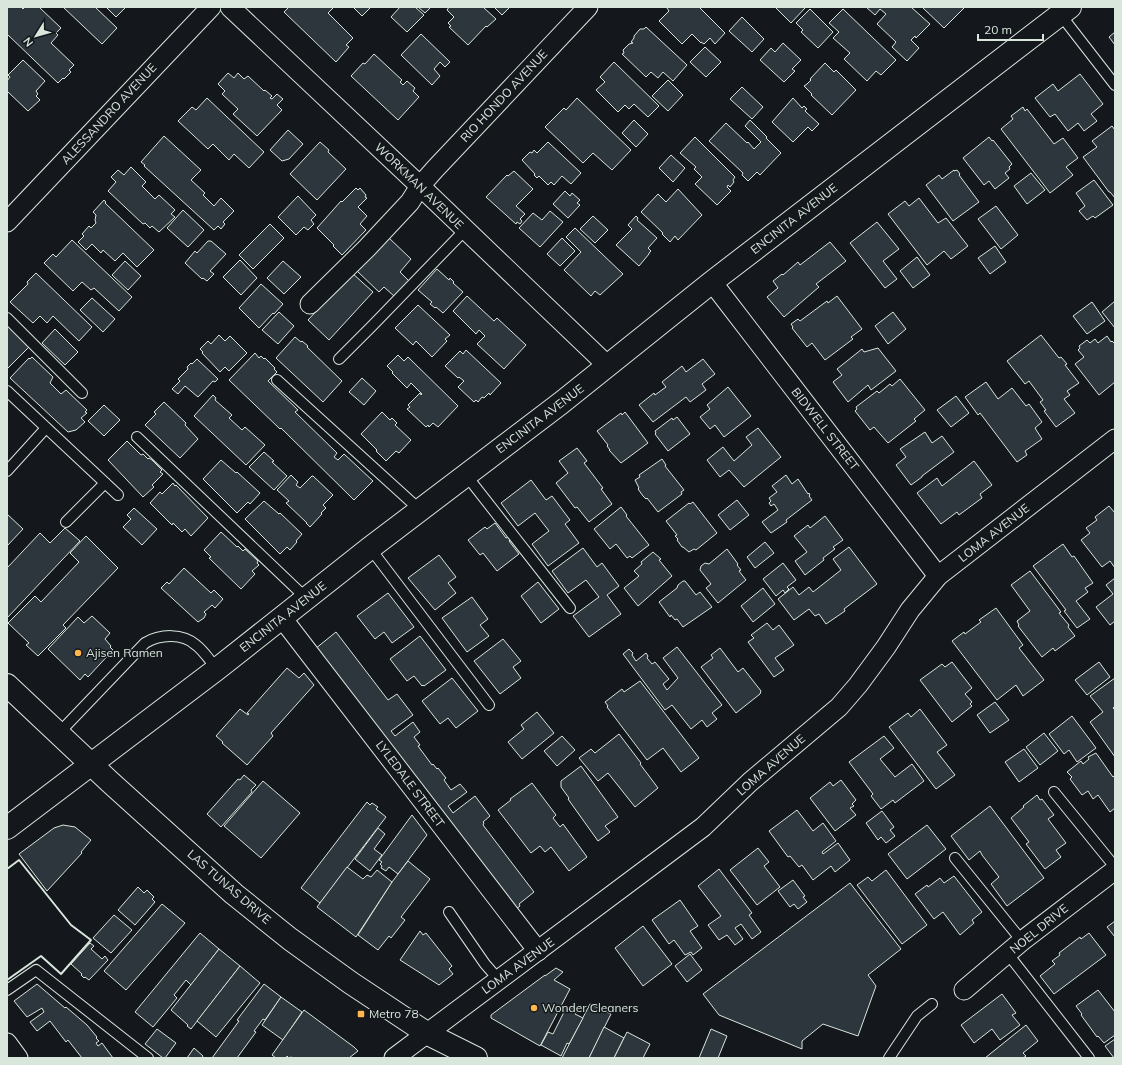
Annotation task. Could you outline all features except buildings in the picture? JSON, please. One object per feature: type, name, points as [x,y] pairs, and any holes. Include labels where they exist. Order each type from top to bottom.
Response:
[{"type":"street","name":"ALESSANDRO AVENUE","points":[[7,222],[211,7]]},
{"type":"street","name":"WORKMAN AVENUE","points":[[230,7],[608,366]]},
{"type":"street","name":"RIO HONDO AVENUE","points":[[310,304],[405,208],[420,186],[588,7]]},
{"type":"street","name":"ENCINITA AVENUE","points":[[7,828],[216,669],[370,548],[608,366],[712,282],[1065,10]]},
{"type":"street","name":"BIDWELL STREET","points":[[712,282],[938,576]]},
{"type":"street","name":"LOMA AVENUE","points":[[394,1058],[703,827],[750,782],[839,707],[858,685],[886,647],[910,610],[938,576],[1115,439]]},
{"type":"street","name":"LYLEDALE STREET","points":[[282,618],[538,951]]},
{"type":"street","name":"LAS TUNAS DRIVE","points":[[7,685],[58,734],[234,894],[290,939],[351,983],[428,1034],[476,1058]]},
{"type":"street","name":"NOEL DRIVE","points":[[964,990],[1022,941],[1115,868]]},
{"type":"street","points":[[7,1043],[18,1058]]},
{"type":"lane","points":[[1065,10],[1115,85]]},
{"type":"lane","points":[[339,359],[373,326],[465,230]]},
{"type":"lane","points":[[7,318],[82,393]]},
{"type":"lane","points":[[277,380],[420,510]]},
{"type":"lane","points":[[7,391],[118,495]]},
{"type":"lane","points":[[7,472],[46,428]]},
{"type":"lane","points":[[137,437],[306,598]]},
{"type":"lane","points":[[466,475],[570,608]]},
{"type":"lane","points":[[66,522],[105,482]]},
{"type":"lane","points":[[370,548],[489,705]]},
{"type":"lane","points":[[58,734],[145,643],[152,639],[173,636],[187,639],[197,645],[216,669]]},
{"type":"lane","points":[[1054,792],[1115,868]]},
{"type":"lane","points":[[955,858],[1022,941]]},
{"type":"lane","points":[[449,912],[486,965],[499,980]]},
{"type":"lane","points":[[1008,954],[1089,1058]]},
{"type":"lane","points":[[7,990],[36,970],[148,1058]]},
{"type":"lane","points":[[889,1058],[917,1016],[932,1004]]},
{"type":"wall","points":[[7,869],[19,860],[71,925],[91,940],[61,974],[41,956],[7,980]]},
{"type":"place","name":"Ajisen Ramen","points":[[78,653]]},
{"type":"place","name":"Wonder Cleaners","points":[[534,1008]]},
{"type":"place","name":"Metro 78","points":[[361,1014]]}]
